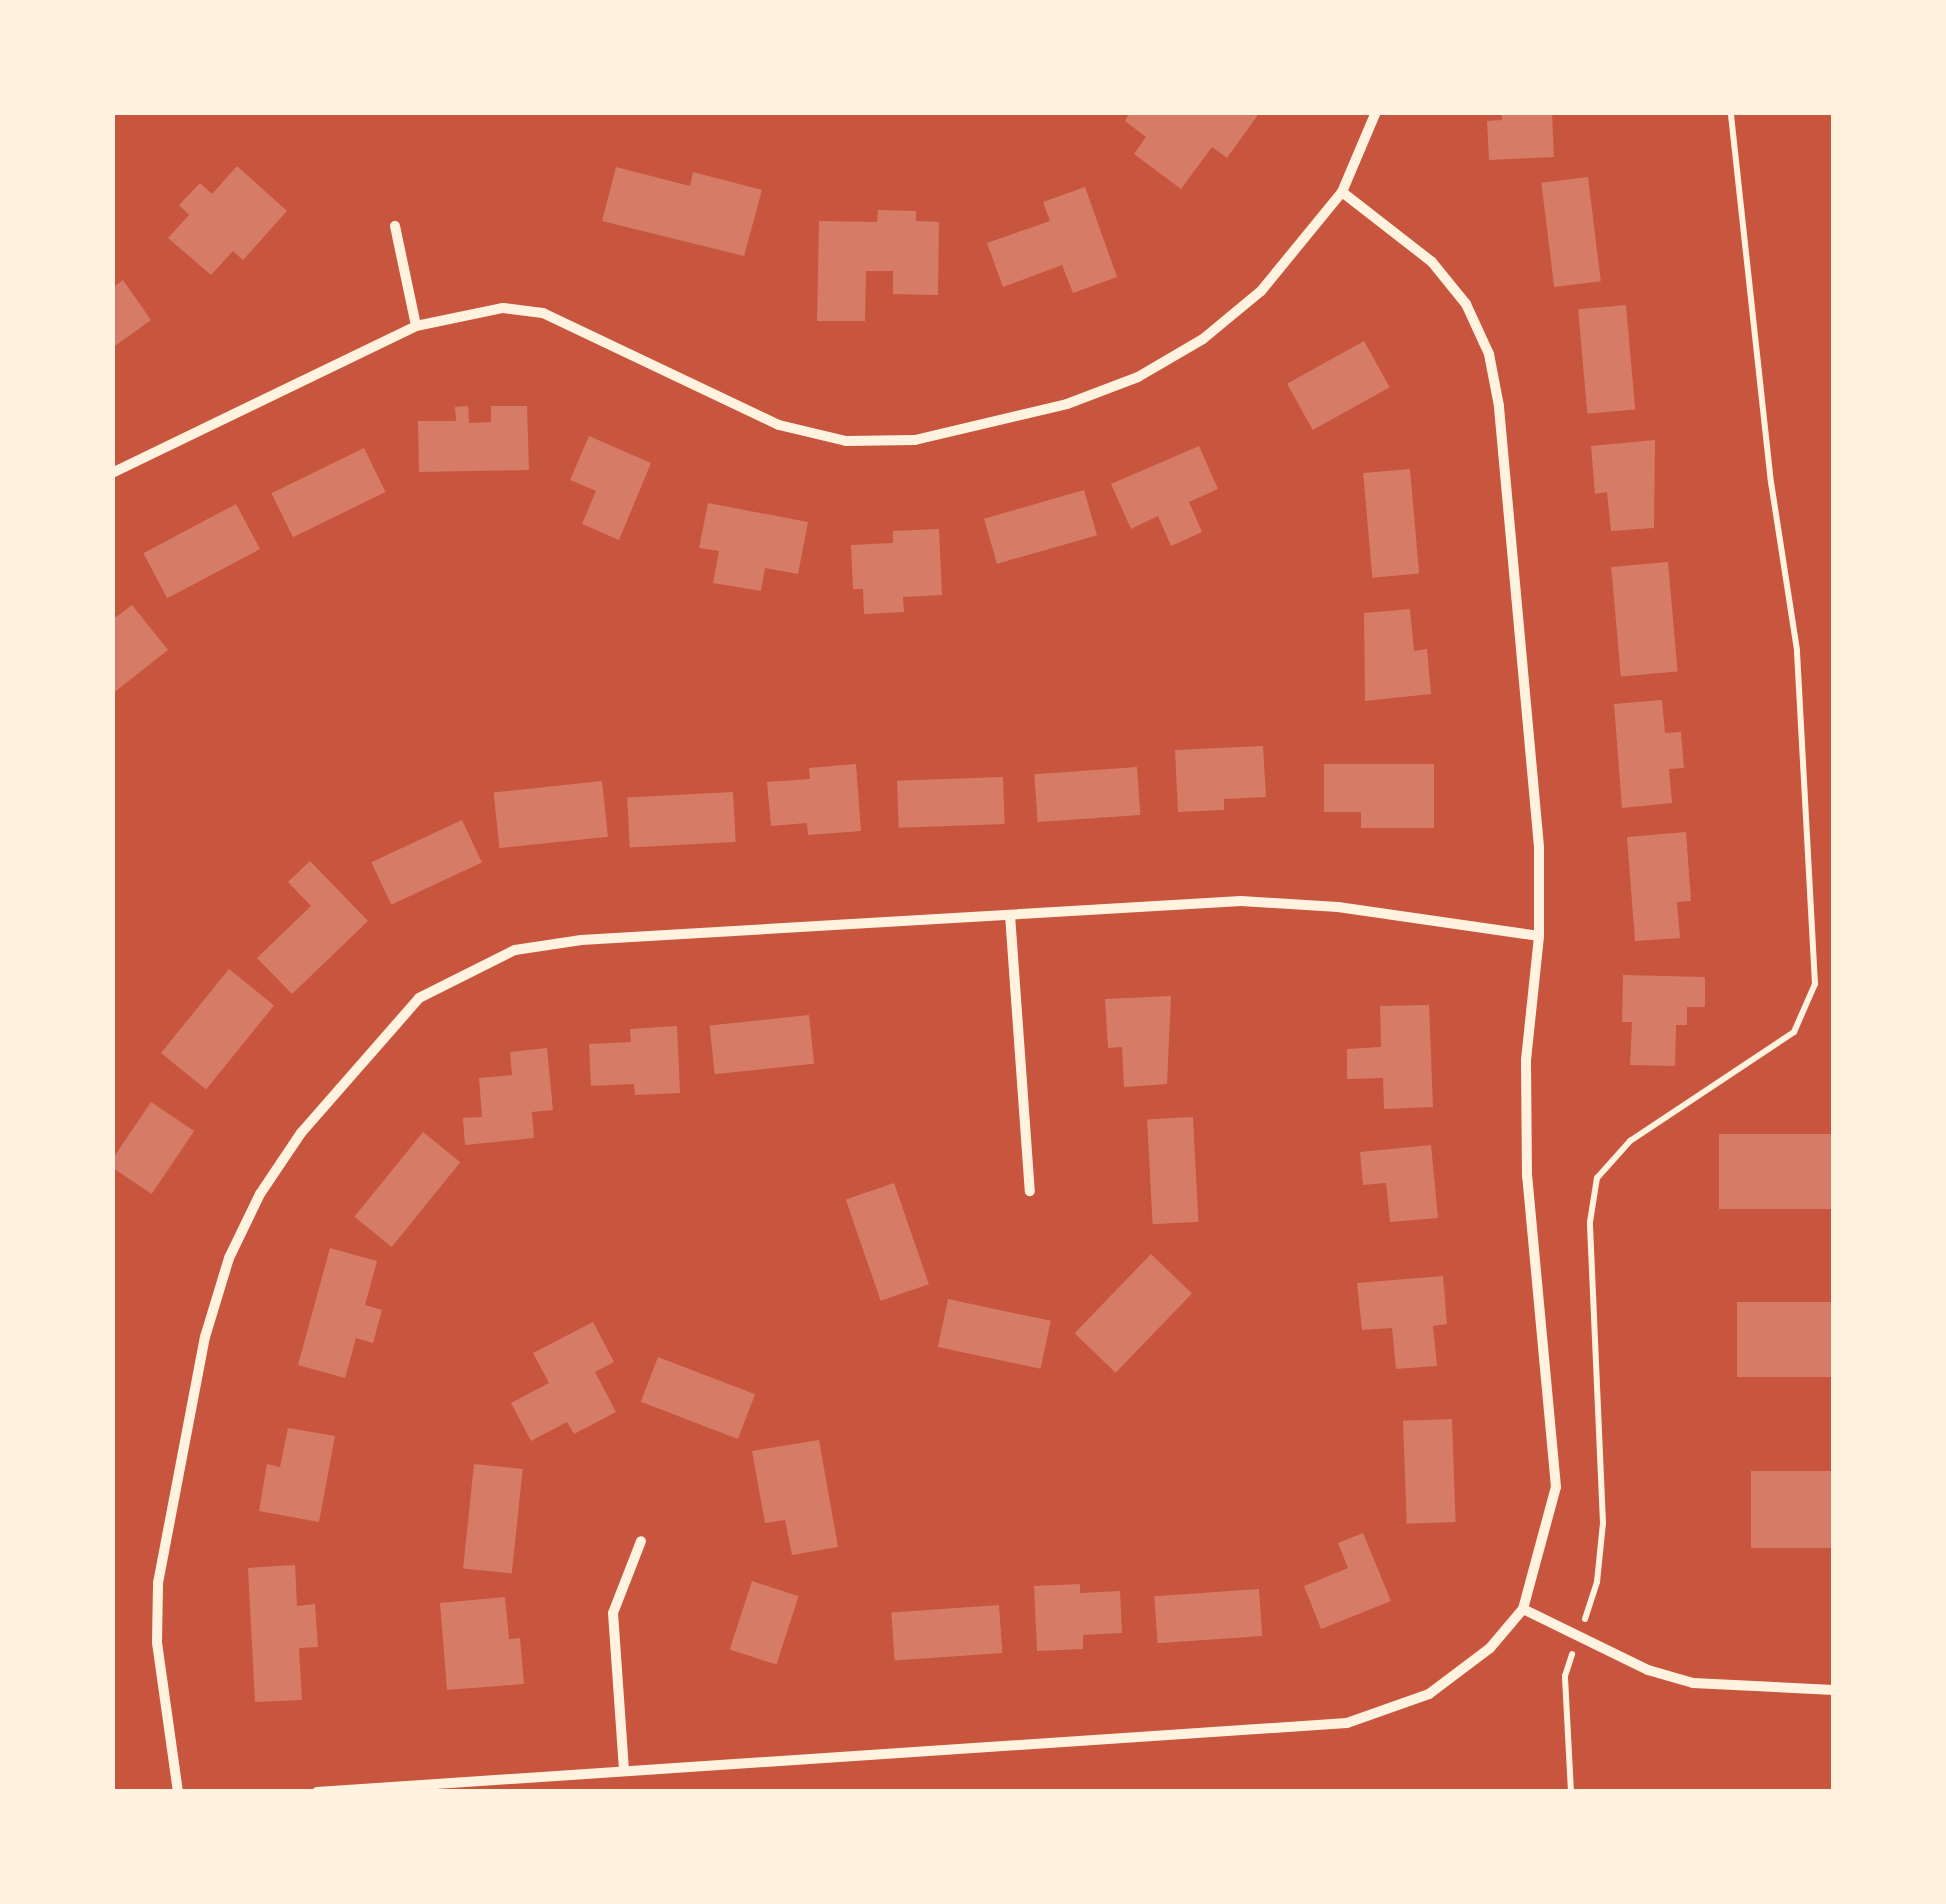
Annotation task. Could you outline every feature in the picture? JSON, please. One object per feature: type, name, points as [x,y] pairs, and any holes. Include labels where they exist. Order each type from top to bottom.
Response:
[{"type":"street","points":[[112,473],[416,326],[467,311],[543,314],[779,426],[846,440],[915,440],[1050,409],[1138,377],[1203,339],[1261,291],[1342,192],[1376,112]]},
{"type":"street","points":[[317,1792],[1346,1723],[1429,1694],[1490,1648],[1523,1608],[1556,1487],[1527,1176],[1526,1060],[1539,936],[1539,847],[1489,354],[1466,304],[1432,262],[1342,192]]},
{"type":"street","points":[[395,226],[416,326]]},
{"type":"street","points":[[178,1792],[159,1660],[158,1583],[205,1337],[229,1258],[260,1194],[371,1047],[419,998],[515,950],[581,940],[1010,914],[1294,903],[1539,936]]},
{"type":"street","points":[[1010,914],[1030,1192]]},
{"type":"street","points":[[624,1770],[613,1613],[642,1541]]},
{"type":"street","points":[[1523,1608],[1577,1638],[1693,1683],[1834,1690]]},
{"type":"path","points":[[1571,1792],[1565,1676],[1597,1582],[1602,1523],[1590,1222],[1597,1178],[1630,1141],[1794,1032],[1814,984],[1797,650],[1771,483],[1731,112]]},
{"type":"building","points":[[1130,112],[1260,112],[1227,158],[1212,147],[1181,189],[1134,154],[1146,137],[1125,121]]},
{"type":"building","points":[[1501,112],[1552,112],[1554,157],[1489,160],[1487,121],[1502,120]]},
{"type":"building","points":[[237,166],[287,211],[243,260],[233,251],[211,275],[168,238],[189,215],[179,205],[200,183],[212,194]]},
{"type":"building","points":[[616,167],[690,186],[693,172],[762,190],[744,256],[602,221]]},
{"type":"building","points":[[1588,177],[1601,281],[1554,287],[1541,183]]},
{"type":"building","points":[[1085,187],[1117,277],[1073,293],[1062,265],[1003,287],[987,243],[1050,221],[1043,202]]},
{"type":"building","points":[[878,210],[916,211],[916,221],[939,222],[938,295],[893,294],[893,271],[866,271],[865,321],[817,321],[819,221],[877,222]]},
{"type":"building","points":[[123,280],[151,320],[112,348],[112,288]]},
{"type":"building","points":[[1626,305],[1635,410],[1587,414],[1578,309]]},
{"type":"building","points":[[1364,341],[1390,387],[1313,430],[1287,384]]},
{"type":"building","points":[[468,406],[469,423],[491,422],[491,406],[527,406],[529,470],[419,472],[418,421],[456,421],[455,407]]},
{"type":"building","points":[[589,436],[651,463],[619,540],[582,524],[596,491],[570,480]]},
{"type":"building","points":[[1655,440],[1654,528],[1611,531],[1607,492],[1595,494],[1591,446]]},
{"type":"building","points":[[1199,446],[1218,489],[1189,502],[1202,532],[1171,546],[1158,516],[1131,529],[1111,484]]},
{"type":"building","points":[[364,448],[385,492],[293,537],[271,493]]},
{"type":"building","points":[[1410,469],[1419,574],[1372,578],[1363,473]]},
{"type":"building","points":[[1084,490],[1097,535],[997,564],[984,519]]},
{"type":"building","points":[[708,503],[808,522],[798,574],[765,568],[761,591],[713,583],[719,551],[699,548]]},
{"type":"building","points":[[236,504],[260,549],[167,598],[143,553]]},
{"type":"building","points":[[939,529],[942,595],[903,597],[904,612],[864,614],[863,589],[853,589],[851,545],[893,543],[893,531]]},
{"type":"building","points":[[1668,562],[1678,672],[1621,677],[1611,567]]},
{"type":"building","points":[[132,605],[168,650],[112,694],[112,620]]},
{"type":"building","points":[[1410,609],[1414,651],[1427,649],[1431,694],[1365,701],[1364,613]]},
{"type":"building","points":[[1662,700],[1665,733],[1681,732],[1684,768],[1669,769],[1672,803],[1622,808],[1614,704]]},
{"type":"building","points":[[1263,746],[1266,797],[1224,799],[1224,810],[1178,812],[1175,750]]},
{"type":"building","points":[[856,764],[861,831],[808,835],[807,823],[771,826],[767,782],[810,779],[809,768]]},
{"type":"building","points":[[1324,764],[1434,764],[1434,828],[1361,828],[1361,812],[1324,812]]},
{"type":"building","points":[[1137,767],[1140,815],[1038,822],[1034,774]]},
{"type":"building","points":[[1003,777],[1005,824],[899,828],[897,781]]},
{"type":"building","points":[[602,781],[608,837],[499,848],[494,792]]},
{"type":"building","points":[[733,792],[736,842],[630,847],[627,798]]},
{"type":"building","points":[[462,820],[482,863],[391,905],[371,862]]},
{"type":"building","points":[[1686,832],[1691,901],[1677,902],[1680,938],[1635,941],[1627,837]]},
{"type":"building","points":[[310,861],[368,921],[292,994],[257,958],[311,906],[288,882]]},
{"type":"building","points":[[229,969],[274,1006],[206,1089],[161,1053]]},
{"type":"building","points":[[1623,975],[1705,977],[1705,1007],[1687,1007],[1687,1025],[1676,1025],[1675,1066],[1630,1065],[1632,1022],[1622,1022]]},
{"type":"building","points":[[1171,996],[1167,1084],[1124,1087],[1122,1047],[1108,1048],[1105,999]]},
{"type":"building","points":[[1429,1005],[1433,1107],[1384,1109],[1383,1078],[1347,1079],[1347,1049],[1381,1047],[1380,1006]]},
{"type":"building","points":[[809,1015],[814,1064],[715,1074],[710,1025]]},
{"type":"building","points":[[677,1026],[680,1093],[635,1095],[634,1084],[591,1086],[589,1044],[631,1042],[630,1029]]},
{"type":"building","points":[[547,1048],[553,1110],[532,1112],[534,1138],[465,1145],[463,1118],[482,1117],[479,1078],[512,1075],[510,1052]]},
{"type":"building","points":[[151,1102],[194,1131],[152,1194],[112,1167],[112,1160]]},
{"type":"building","points":[[1193,1117],[1198,1222],[1153,1224],[1147,1119]]},
{"type":"building","points":[[423,1132],[460,1162],[392,1247],[354,1217]]},
{"type":"building","points":[[1719,1134],[1834,1134],[1834,1209],[1719,1209]]},
{"type":"building","points":[[1431,1145],[1438,1218],[1390,1222],[1386,1183],[1363,1185],[1360,1152]]},
{"type":"building","points":[[894,1183],[929,1284],[881,1301],[846,1200]]},
{"type":"building","points":[[330,1248],[377,1261],[365,1305],[382,1310],[373,1343],[356,1338],[345,1378],[298,1365]]},
{"type":"building","points":[[1151,1254],[1192,1294],[1116,1373],[1075,1333]]},
{"type":"building","points":[[1443,1276],[1447,1324],[1433,1326],[1437,1366],[1396,1369],[1392,1328],[1362,1330],[1357,1283]]},
{"type":"building","points":[[948,1299],[1051,1321],[1041,1369],[938,1347]]},
{"type":"building","points":[[1737,1302],[1834,1302],[1834,1377],[1737,1377]]},
{"type":"building","points":[[593,1322],[614,1362],[595,1372],[616,1412],[574,1434],[567,1422],[531,1441],[511,1403],[549,1383],[533,1353]]},
{"type":"building","points":[[658,1357],[755,1394],[738,1439],[641,1402]]},
{"type":"building","points":[[1452,1419],[1456,1522],[1407,1524],[1403,1421]]},
{"type":"building","points":[[288,1428],[335,1436],[319,1522],[259,1511],[267,1464],[280,1467]]},
{"type":"building","points":[[819,1440],[838,1547],[792,1555],[785,1520],[765,1523],[752,1451]]},
{"type":"building","points":[[474,1464],[523,1469],[512,1574],[463,1568]]},
{"type":"building","points":[[1751,1471],[1834,1471],[1834,1548],[1751,1548]]},
{"type":"building","points":[[1363,1533],[1391,1601],[1321,1629],[1304,1586],[1348,1568],[1338,1543]]},
{"type":"building","points":[[295,1565],[297,1606],[315,1604],[318,1647],[299,1648],[302,1700],[255,1702],[248,1568]]},
{"type":"building","points":[[752,1581],[799,1596],[776,1665],[730,1649]]},
{"type":"building","points":[[1080,1584],[1080,1593],[1120,1591],[1122,1633],[1083,1635],[1083,1649],[1037,1651],[1034,1586]]},
{"type":"building","points":[[1259,1589],[1262,1636],[1158,1643],[1154,1596]]},
{"type":"building","points":[[505,1597],[509,1639],[520,1638],[524,1684],[447,1690],[440,1603]]},
{"type":"building","points":[[999,1605],[1002,1653],[895,1660],[891,1613]]}]
